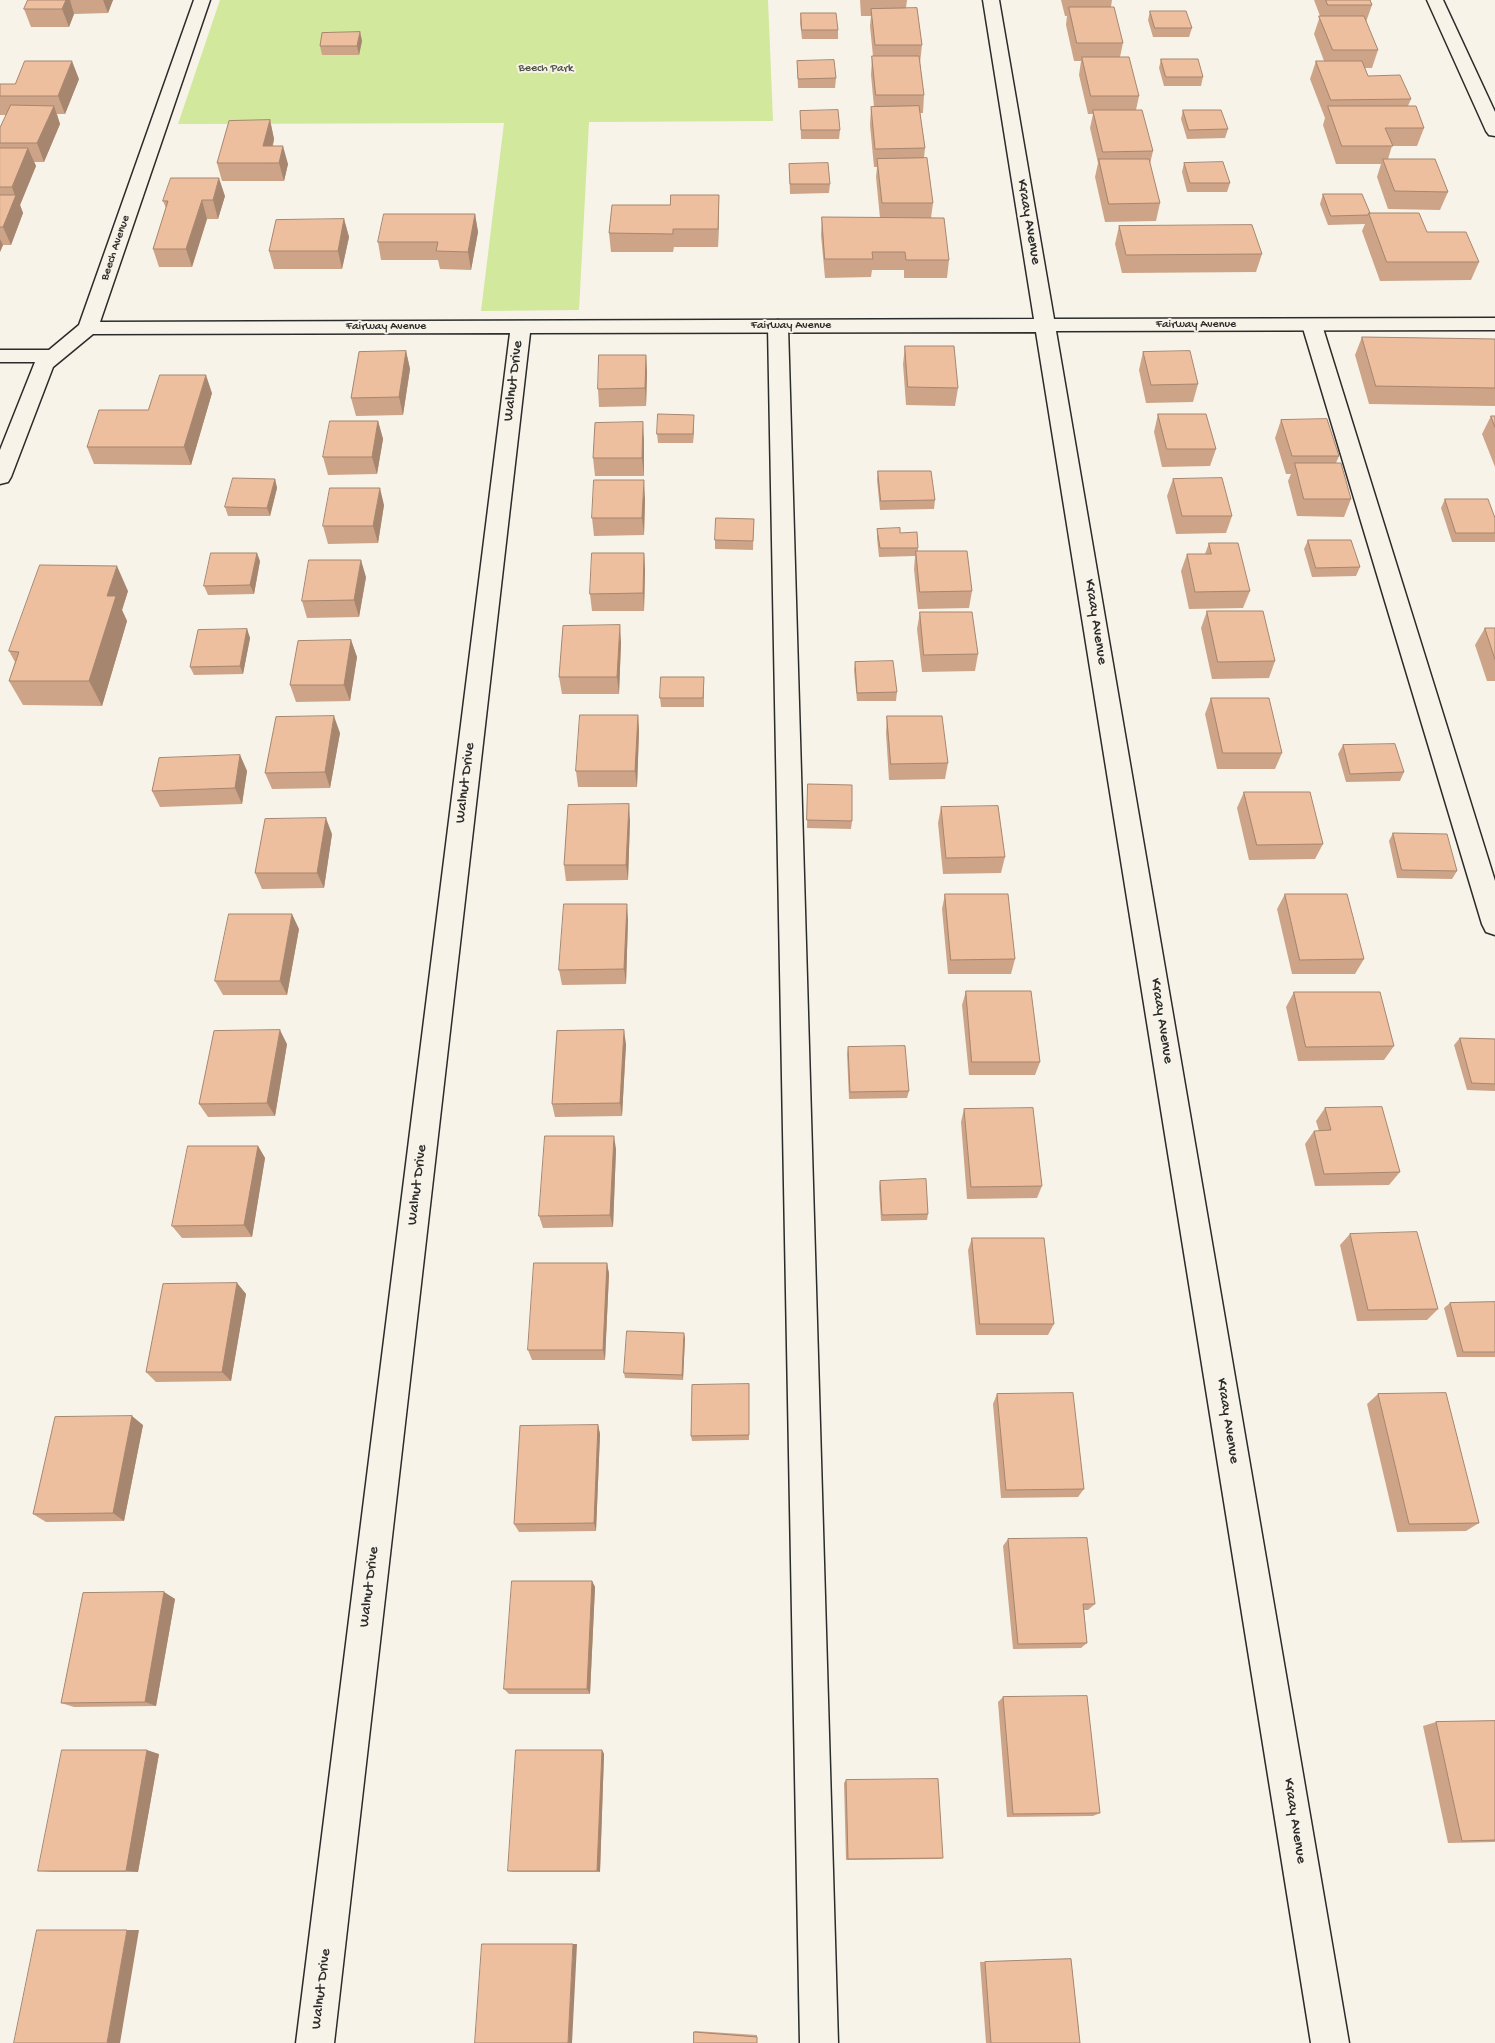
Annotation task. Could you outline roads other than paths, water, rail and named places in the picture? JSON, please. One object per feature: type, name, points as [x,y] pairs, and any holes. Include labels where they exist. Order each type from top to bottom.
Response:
[{"type":"street","name":"Beech Avenue","points":[[88,328],[202,0]]},
{"type":"street","name":"Kraay Avenue","points":[[991,0],[1330,2043]]},
{"type":"street","points":[[1435,0],[1495,131]]},
{"type":"street","name":"Fairway Avenue","points":[[88,328],[1495,324]]},
{"type":"street","points":[[1312,325],[1495,924]]},
{"type":"street","points":[[778,326],[819,2043]]},
{"type":"street","name":"Walnut Drive","points":[[315,2043],[521,327]]},
{"type":"street","points":[[0,477],[44,364],[88,328]]},
{"type":"street","points":[[0,356],[54,356]]},
{"type":"park label","name":"Beech Park","points":[[546,69]]}]
